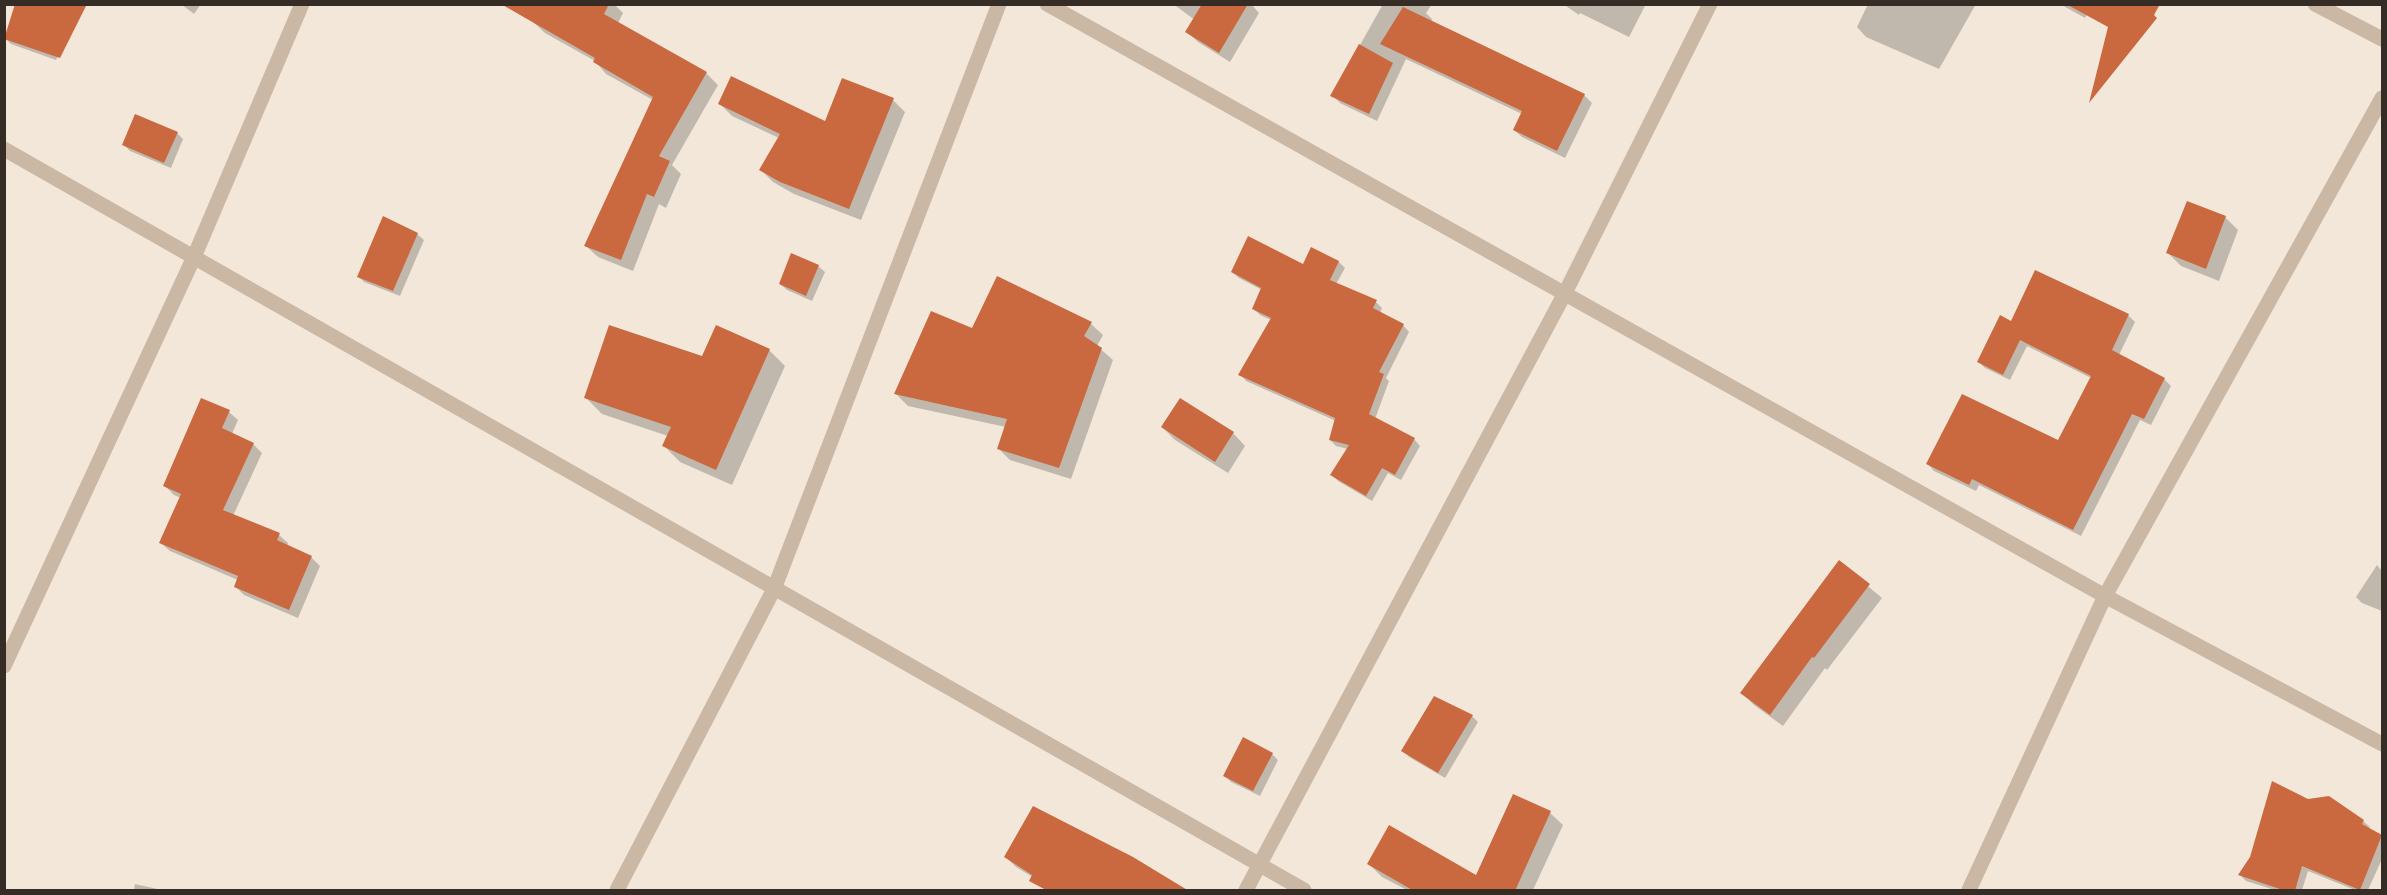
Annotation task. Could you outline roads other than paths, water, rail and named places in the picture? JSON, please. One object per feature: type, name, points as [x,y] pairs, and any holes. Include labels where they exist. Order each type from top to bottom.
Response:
[{"type":"street","points":[[4,666],[194,257],[302,4]]},
{"type":"street","points":[[617,891],[774,589],[999,4]]},
{"type":"street","points":[[1047,4],[2105,596],[2382,744]]},
{"type":"street","points":[[1246,891],[1565,293],[1710,4]]},
{"type":"street","points":[[2315,4],[2382,39]]},
{"type":"street","points":[[1969,891],[2105,596],[2382,98]]},
{"type":"street","points":[[4,149],[1304,891]]}]
